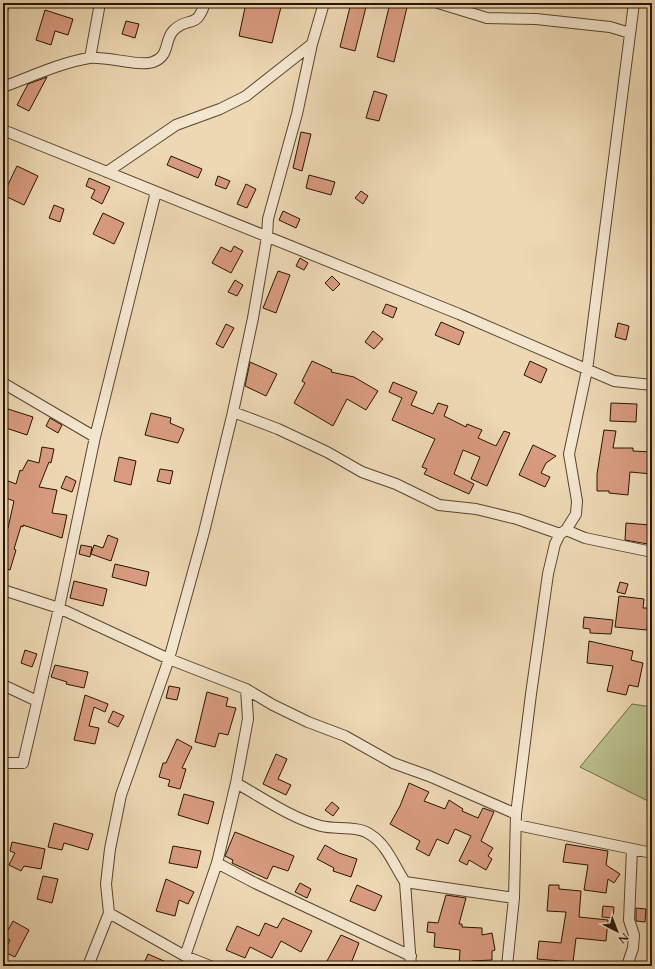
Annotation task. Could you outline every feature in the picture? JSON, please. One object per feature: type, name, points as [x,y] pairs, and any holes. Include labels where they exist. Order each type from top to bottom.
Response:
[{"type":"street","points":[[3,8],[4,3]]},
{"type":"street","points":[[90,58],[100,3]]},
{"type":"street","points":[[3,88],[59,67],[90,58],[124,60],[145,64],[153,62],[164,54],[171,34],[174,30],[197,21],[201,16],[205,3]]},
{"type":"street","points":[[88,966],[109,913],[106,884],[110,849],[121,795],[169,659],[204,532],[233,412],[253,318],[267,237],[268,219],[297,114],[312,44],[324,3]]},
{"type":"street","points":[[438,3],[487,18],[536,19],[610,27],[630,33]]},
{"type":"street","points":[[507,966],[514,898],[517,825],[516,814],[547,581],[555,544],[576,514],[577,501],[569,454],[587,370],[634,3]]},
{"type":"street","points":[[107,172],[176,125],[220,109],[246,96],[312,44]]},
{"type":"street","points":[[3,130],[459,314],[614,381],[652,385]]},
{"type":"street","points":[[3,763],[23,763],[59,608],[95,437],[156,192]]},
{"type":"street","points":[[3,384],[95,437]]},
{"type":"street","points":[[233,412],[278,428],[328,452],[362,472],[396,484],[439,504],[483,510],[585,538],[652,552]]},
{"type":"street","points":[[3,590],[59,608],[169,659],[246,689],[273,706],[308,722],[345,736],[393,763],[429,776],[516,814]]},
{"type":"street","points":[[3,685],[37,700]]},
{"type":"street","points":[[185,956],[216,863],[236,783],[248,719],[246,689]]},
{"type":"street","points":[[236,783],[296,816],[321,826],[354,830],[371,834],[388,853],[405,882],[411,961]]},
{"type":"street","points":[[517,825],[652,853]]},
{"type":"street","points":[[627,966],[633,948],[634,935],[629,920],[632,848]]},
{"type":"street","points":[[216,863],[411,961]]},
{"type":"street","points":[[405,882],[514,898]]},
{"type":"street","points":[[109,913],[185,956],[210,966]]},
{"type":"green space","points":[[632,704],[652,707],[652,803],[580,767]]},
{"type":"building","points":[[246,3],[282,3],[272,43],[239,36]]},
{"type":"building","points":[[351,3],[367,3],[355,51],[340,47]]},
{"type":"building","points":[[390,3],[408,3],[394,62],[377,57]]},
{"type":"building","points":[[45,10],[73,19],[68,35],[55,31],[51,45],[36,40]]},
{"type":"building","points":[[126,21],[139,24],[135,38],[122,34]]},
{"type":"building","points":[[47,77],[29,111],[17,105],[28,84]]},
{"type":"building","points":[[374,91],[387,95],[379,121],[366,118]]},
{"type":"building","points":[[301,132],[311,134],[302,171],[293,168]]},
{"type":"building","points":[[171,156],[202,169],[198,178],[167,165]]},
{"type":"building","points":[[17,166],[38,176],[24,205],[3,195]]},
{"type":"building","points":[[309,175],[335,182],[331,195],[306,188]]},
{"type":"building","points":[[218,176],[230,181],[226,189],[215,185]]},
{"type":"building","points":[[89,178],[110,187],[102,204],[91,198],[95,190],[86,186]]},
{"type":"building","points":[[246,184],[256,189],[247,208],[237,204]]},
{"type":"building","points":[[361,191],[368,196],[363,204],[355,198]]},
{"type":"building","points":[[54,205],[64,209],[60,222],[49,218]]},
{"type":"building","points":[[283,211],[300,219],[296,228],[279,220]]},
{"type":"building","points":[[103,213],[124,223],[114,244],[93,234]]},
{"type":"building","points":[[234,246],[243,251],[231,273],[212,263],[221,247],[231,252]]},
{"type":"building","points":[[300,258],[308,263],[304,270],[296,266]]},
{"type":"building","points":[[278,271],[290,275],[276,313],[263,308]]},
{"type":"building","points":[[332,276],[340,284],[333,291],[325,283]]},
{"type":"building","points":[[235,280],[243,285],[237,296],[228,292]]},
{"type":"building","points":[[386,304],[397,308],[393,318],[382,313]]},
{"type":"building","points":[[441,322],[464,332],[459,345],[435,335]]},
{"type":"building","points":[[618,323],[629,326],[626,340],[615,337]]},
{"type":"building","points":[[226,324],[234,328],[223,348],[216,344]]},
{"type":"building","points":[[373,331],[383,339],[374,349],[365,342]]},
{"type":"building","points":[[312,361],[332,370],[331,372],[354,377],[378,391],[366,410],[347,399],[333,426],[294,403],[305,383],[302,381]]},
{"type":"building","points":[[530,361],[547,369],[541,383],[524,375]]},
{"type":"building","points":[[250,362],[277,374],[266,396],[245,386]]},
{"type":"building","points":[[393,382],[417,392],[411,405],[433,414],[438,403],[448,406],[444,416],[466,427],[467,424],[482,430],[478,438],[496,446],[504,431],[510,433],[487,486],[471,479],[480,457],[463,450],[454,474],[474,484],[469,494],[424,474],[427,469],[422,467],[435,439],[392,420],[402,398],[389,392]]},
{"type":"building","points":[[611,403],[637,404],[636,422],[610,421]]},
{"type":"building","points":[[8,409],[33,417],[27,435],[3,427]]},
{"type":"building","points":[[151,413],[171,418],[170,423],[184,429],[178,443],[145,435]]},
{"type":"building","points":[[50,418],[62,425],[58,433],[46,426]]},
{"type":"building","points":[[604,430],[616,431],[613,448],[633,448],[633,451],[652,452],[652,474],[630,472],[628,495],[609,493],[609,491],[597,491],[597,474]]},
{"type":"building","points":[[533,445],[556,456],[546,463],[541,473],[550,477],[545,487],[519,475]]},
{"type":"building","points":[[42,447],[54,449],[51,463],[49,462],[39,487],[57,490],[52,513],[67,515],[62,538],[23,525],[23,527],[21,526],[14,549],[16,550],[10,570],[3,568],[3,527],[8,528],[14,501],[3,497],[3,479],[16,484],[20,470],[22,471],[28,460],[39,463]]},
{"type":"building","points":[[119,457],[136,461],[131,485],[114,481]]},
{"type":"building","points":[[160,469],[173,471],[170,484],[157,481]]},
{"type":"building","points":[[66,476],[76,481],[72,492],[61,488]]},
{"type":"building","points":[[626,523],[650,525],[648,544],[625,540]]},
{"type":"building","points":[[108,535],[118,539],[111,561],[91,554],[94,545],[103,548]]},
{"type":"building","points":[[81,545],[92,547],[90,557],[79,554]]},
{"type":"building","points":[[115,564],[149,572],[146,586],[112,577]]},
{"type":"building","points":[[74,581],[107,589],[103,606],[70,598]]},
{"type":"building","points":[[620,582],[628,584],[625,594],[617,592]]},
{"type":"building","points":[[619,596],[644,599],[643,608],[649,608],[647,630],[615,627]]},
{"type":"building","points":[[584,617],[613,620],[611,634],[590,633],[590,629],[583,628]]},
{"type":"building","points":[[589,641],[633,651],[631,660],[643,663],[638,687],[629,685],[626,695],[607,691],[613,666],[587,663]]},
{"type":"building","points":[[25,650],[37,654],[32,667],[21,663]]},
{"type":"building","points":[[55,665],[88,672],[84,688],[66,684],[67,682],[51,677]]},
{"type":"building","points":[[169,686],[180,688],[177,700],[166,698]]},
{"type":"building","points":[[207,692],[228,698],[226,706],[236,708],[228,735],[219,733],[215,747],[195,742]]},
{"type":"building","points":[[85,695],[108,704],[105,712],[94,707],[89,726],[99,728],[95,744],[74,740]]},
{"type":"building","points":[[113,711],[124,716],[118,727],[108,722]]},
{"type":"building","points":[[177,739],[192,747],[182,768],[186,769],[180,789],[168,786],[170,780],[159,777],[163,763],[166,763]]},
{"type":"building","points":[[276,754],[287,759],[278,779],[291,785],[286,795],[263,784]]},
{"type":"building","points":[[409,783],[429,792],[424,801],[445,809],[449,800],[463,809],[462,811],[478,818],[483,808],[494,812],[481,841],[493,848],[488,856],[492,859],[486,870],[469,860],[467,865],[459,861],[471,836],[455,829],[448,844],[437,839],[429,856],[416,849],[420,841],[390,824],[400,806]]},
{"type":"building","points":[[184,794],[214,802],[208,824],[178,815]]},
{"type":"building","points":[[332,802],[339,808],[333,816],[325,810]]},
{"type":"building","points":[[54,823],[93,834],[88,850],[64,843],[62,850],[48,847]]},
{"type":"building","points":[[235,832],[294,856],[288,871],[273,866],[267,879],[232,863],[233,860],[225,856]]},
{"type":"building","points":[[12,842],[45,849],[41,869],[24,866],[21,871],[9,865],[15,853],[10,851]]},
{"type":"building","points":[[566,844],[608,851],[606,865],[620,874],[614,883],[608,879],[606,893],[584,890],[588,865],[563,862]]},
{"type":"building","points":[[325,845],[339,853],[357,859],[351,877],[333,871],[334,868],[317,859]]},
{"type":"building","points":[[173,846],[201,851],[197,868],[169,863]]},
{"type":"building","points":[[43,876],[58,879],[52,903],[37,899]]},
{"type":"building","points":[[166,879],[194,892],[188,904],[179,900],[175,916],[156,911]]},
{"type":"building","points":[[300,883],[311,889],[307,898],[295,892]]},
{"type":"building","points":[[357,885],[382,896],[375,911],[350,901]]},
{"type":"building","points":[[549,885],[559,885],[559,889],[581,891],[579,917],[608,920],[606,941],[576,938],[573,962],[537,959],[539,941],[561,943],[566,912],[547,911]]},
{"type":"building","points":[[446,895],[466,898],[459,924],[462,924],[462,927],[482,928],[482,935],[492,933],[495,950],[492,951],[492,960],[472,961],[472,966],[459,966],[460,950],[434,947],[435,933],[427,932],[428,922],[438,923]]},
{"type":"building","points":[[603,906],[614,907],[613,918],[602,917]]},
{"type":"building","points":[[636,908],[646,909],[645,922],[636,921]]},
{"type":"building","points":[[283,918],[312,931],[301,952],[281,941],[272,958],[250,947],[245,958],[226,950],[237,926],[259,936],[265,923],[277,928]]},
{"type":"building","points":[[13,921],[29,930],[15,957],[4,952],[10,940],[4,937]]},
{"type":"building","points":[[341,935],[359,943],[350,966],[337,966],[327,961]]},
{"type":"building","points":[[148,954],[175,966],[143,966]]}]
